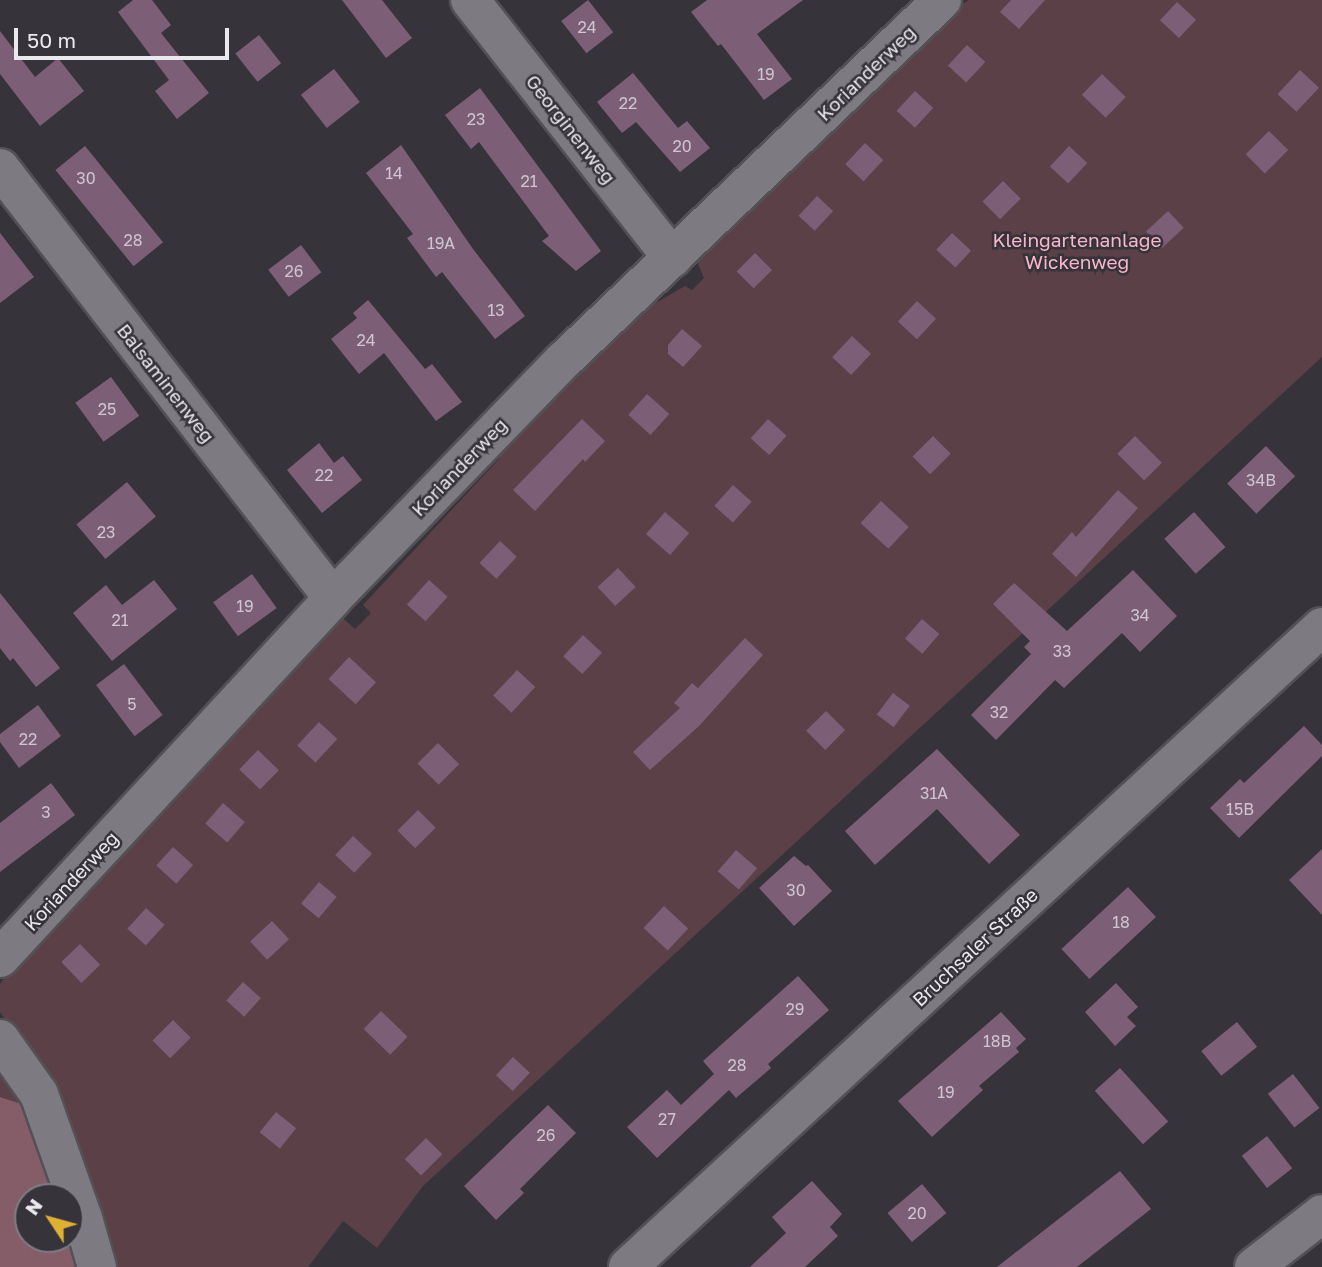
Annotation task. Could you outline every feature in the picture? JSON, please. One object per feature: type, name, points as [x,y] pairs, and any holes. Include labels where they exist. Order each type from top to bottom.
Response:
[{"type":"street","name":"Georginenweg","points":[[470,0],[672,258]]},
{"type":"street","name":"Korianderweg","points":[[0,958],[332,598],[554,369],[942,0]]},
{"type":"street","name":"Balsaminenweg","points":[[0,168],[332,598]]},
{"type":"street","name":"Bruchsaler Straße","points":[[628,1267],[1322,627]]},
{"type":"street","points":[[0,1040],[39,1094],[83,1218],[97,1267]]},
{"type":"street","points":[[1265,1264],[1322,1214]]},
{"type":"green space","name":"Kleingartenanlage Wickenweg","points":[[969,0],[1322,0],[1322,357],[423,1186],[377,1248],[343,1221],[308,1267],[116,1267],[60,1098],[0,1012],[0,984],[6,975],[334,610],[355,629],[371,613],[363,605],[499,459],[514,423],[571,366],[589,364],[652,305],[685,286],[692,290],[704,278],[696,259],[943,16]]},
{"type":"green space","points":[[0,1073],[28,1106],[0,1097]]},
{"type":"shaded area","points":[[0,1097],[28,1106],[57,1183],[14,1183],[14,1253],[76,1253],[83,1267],[0,1267]]},
{"type":"building","points":[[133,0],[152,0],[171,25],[161,33],[209,93],[177,119],[155,91],[169,80],[118,12]]},
{"type":"building","points":[[342,0],[382,0],[412,38],[386,58]]},
{"type":"building","points":[[588,0],[613,32],[586,53],[561,21]]},
{"type":"building","points":[[707,0],[803,0],[757,34],[792,79],[764,100],[721,44],[718,46],[691,12]]},
{"type":"building","points":[[1011,0],[1045,0],[1019,29],[1000,12]]},
{"type":"building","points":[[1177,2],[1196,20],[1179,38],[1160,20]]},
{"type":"building","points":[[0,31],[35,77],[58,58],[84,91],[40,126],[0,74]]},
{"type":"building","points":[[259,35],[281,63],[258,82],[235,53]]},
{"type":"building","points":[[967,45],[985,62],[966,83],[948,65]]},
{"type":"building","points":[[334,69],[360,102],[327,128],[301,95]]},
{"type":"building","points":[[1300,70],[1319,88],[1297,112],[1277,94]]},
{"type":"building","points":[[633,73],[678,128],[687,121],[710,148],[680,172],[636,122],[622,133],[597,102]]},
{"type":"building","points":[[1102,74],[1126,97],[1106,118],[1082,95]]},
{"type":"building","points":[[480,88],[601,251],[576,271],[542,241],[549,236],[479,142],[471,149],[445,115]]},
{"type":"building","points":[[915,91],[933,108],[915,128],[897,111]]},
{"type":"building","points":[[1269,131],[1288,150],[1265,173],[1246,154]]},
{"type":"building","points":[[865,143],[883,160],[864,181],[845,164]]},
{"type":"building","points":[[401,145],[473,249],[525,316],[495,339],[442,272],[436,277],[407,238],[413,234],[366,173]]},
{"type":"building","points":[[85,146],[163,242],[134,266],[55,170]]},
{"type":"building","points":[[1069,146],[1087,163],[1068,184],[1050,166]]},
{"type":"building","points":[[1003,181],[1021,199],[1000,219],[982,202]]},
{"type":"building","points":[[817,196],[833,211],[815,231],[799,216]]},
{"type":"building","points":[[1168,211],[1184,228],[1162,248],[1146,231]]},
{"type":"building","points":[[0,233],[34,277],[0,303]]},
{"type":"building","points":[[952,233],[971,251],[955,268],[936,250]]},
{"type":"building","points":[[301,245],[321,272],[289,297],[268,270]]},
{"type":"building","points":[[755,253],[772,270],[754,288],[737,271]]},
{"type":"building","points":[[368,300],[425,369],[432,364],[462,402],[436,421],[384,353],[359,374],[331,339],[357,318],[353,313]]},
{"type":"building","points":[[917,301],[936,319],[917,339],[898,321]]},
{"type":"building","points":[[682,329],[702,346],[683,367],[668,354],[668,345]]},
{"type":"building","points":[[852,336],[871,354],[851,375],[832,357]]},
{"type":"building","points":[[111,377],[139,416],[104,442],[75,403]]},
{"type":"building","points":[[647,394],[669,414],[651,435],[628,415]]},
{"type":"building","points":[[582,419],[605,441],[585,462],[583,459],[535,511],[513,490]]},
{"type":"building","points":[[768,419],[787,436],[769,455],[751,438]]},
{"type":"building","points":[[933,436],[951,454],[930,474],[912,457]]},
{"type":"building","points":[[1135,436],[1162,463],[1144,481],[1117,454]]},
{"type":"building","points":[[319,443],[334,463],[343,456],[362,480],[322,513],[287,470]]},
{"type":"building","points":[[1266,446],[1295,476],[1256,514],[1227,484]]},
{"type":"building","points":[[127,482],[156,516],[105,559],[76,524]]},
{"type":"building","points":[[733,485],[752,502],[733,523],[714,506]]},
{"type":"building","points":[[1118,490],[1138,508],[1076,577],[1052,554],[1072,532],[1076,537]]},
{"type":"building","points":[[881,501],[909,527],[888,549],[861,523]]},
{"type":"building","points":[[665,512],[689,533],[670,555],[646,534]]},
{"type":"building","points":[[1194,512],[1225,547],[1196,574],[1164,539]]},
{"type":"building","points":[[500,541],[517,557],[496,579],[480,563]]},
{"type":"building","points":[[618,568],[636,587],[615,606],[598,587]]},
{"type":"building","points":[[1133,570],[1177,616],[1140,652],[1122,633],[1064,688],[1055,680],[996,740],[971,715],[1031,654],[1024,647],[1030,641],[993,604],[1014,583],[1067,631]]},
{"type":"building","points":[[252,574],[277,608],[238,636],[213,602]]},
{"type":"building","points":[[154,580],[177,609],[112,661],[73,613],[106,585],[122,605]]},
{"type":"building","points":[[429,580],[448,597],[425,621],[407,605]]},
{"type":"building","points":[[0,593],[60,668],[36,687],[13,658],[10,661],[0,648]]},
{"type":"building","points":[[922,619],[939,634],[922,654],[905,639]]},
{"type":"building","points":[[583,635],[602,653],[582,674],[563,656]]},
{"type":"building","points":[[745,638],[763,655],[699,726],[650,770],[633,752],[680,708],[674,703],[692,683],[698,688]]},
{"type":"building","points":[[349,657],[376,682],[356,704],[329,679]]},
{"type":"building","points":[[124,664],[163,715],[135,736],[96,685]]},
{"type":"building","points":[[517,670],[535,687],[511,713],[493,696]]},
{"type":"building","points":[[893,693],[910,706],[894,727],[877,715]]},
{"type":"building","points":[[38,705],[61,736],[19,768],[0,742],[0,734]]},
{"type":"building","points":[[826,711],[845,730],[825,750],[806,731]]},
{"type":"building","points":[[319,722],[337,739],[315,762],[297,745]]},
{"type":"building","points":[[1304,726],[1322,745],[1322,756],[1239,838],[1210,808],[1240,779],[1244,783]]},
{"type":"building","points":[[438,743],[459,764],[439,785],[417,764]]},
{"type":"building","points":[[937,749],[1020,835],[989,864],[937,809],[875,865],[845,831]]},
{"type":"building","points":[[258,750],[279,770],[260,790],[239,769]]},
{"type":"building","points":[[51,783],[75,815],[0,872],[0,823]]},
{"type":"building","points":[[223,803],[245,822],[227,842],[205,823]]},
{"type":"building","points":[[418,810],[436,828],[415,848],[397,831]]},
{"type":"building","points":[[353,836],[372,854],[354,873],[335,855]]},
{"type":"building","points":[[173,847],[193,865],[176,884],[156,866]]},
{"type":"building","points":[[1322,849],[1322,915],[1289,880]]},
{"type":"building","points":[[736,850],[757,868],[739,890],[718,871]]},
{"type":"building","points":[[794,856],[808,865],[832,891],[794,926],[759,888]]},
{"type":"building","points":[[319,882],[337,897],[319,918],[301,903]]},
{"type":"building","points":[[1128,887],[1156,917],[1089,979],[1061,949]]},
{"type":"building","points":[[664,906],[688,929],[668,950],[644,928]]},
{"type":"building","points":[[146,908],[165,925],[146,946],[127,929]]},
{"type":"building","points":[[272,921],[289,939],[267,960],[250,941]]},
{"type":"building","points":[[80,944],[100,965],[81,983],[61,962]]},
{"type":"building","points":[[798,976],[829,1010],[768,1064],[771,1068],[736,1098],[729,1090],[657,1158],[627,1127],[667,1090],[681,1105],[714,1074],[703,1061]]},
{"type":"building","points":[[243,982],[261,998],[244,1017],[226,1001]]},
{"type":"building","points":[[1116,983],[1138,1007],[1127,1017],[1136,1026],[1115,1046],[1085,1012]]},
{"type":"building","points":[[381,1011],[408,1037],[390,1055],[364,1029]]},
{"type":"building","points":[[1001,1012],[1026,1039],[1016,1048],[1019,1052],[979,1086],[983,1090],[932,1137],[898,1101]]},
{"type":"building","points":[[173,1020],[191,1038],[170,1058],[152,1041]]},
{"type":"building","points":[[1237,1022],[1257,1047],[1221,1076],[1201,1051]]},
{"type":"building","points":[[513,1057],[530,1073],[513,1091],[496,1075]]},
{"type":"building","points":[[1120,1068],[1168,1122],[1143,1144],[1095,1091]]},
{"type":"building","points":[[1293,1074],[1319,1108],[1294,1128],[1268,1094]]},
{"type":"building","points":[[548,1105],[576,1133],[520,1189],[524,1193],[496,1220],[464,1186]]},
{"type":"building","points":[[276,1112],[296,1128],[280,1149],[260,1132]]},
{"type":"building","points":[[1267,1136],[1292,1168],[1267,1188],[1242,1156]]},
{"type":"building","points":[[426,1138],[442,1154],[421,1175],[405,1159]]},
{"type":"building","points":[[1120,1171],[1151,1209],[1077,1267],[997,1267]]},
{"type":"building","points":[[812,1181],[842,1214],[830,1227],[838,1236],[805,1267],[750,1267],[786,1233],[772,1217]]},
{"type":"building","points":[[922,1184],[946,1213],[912,1242],[888,1213]]}]
